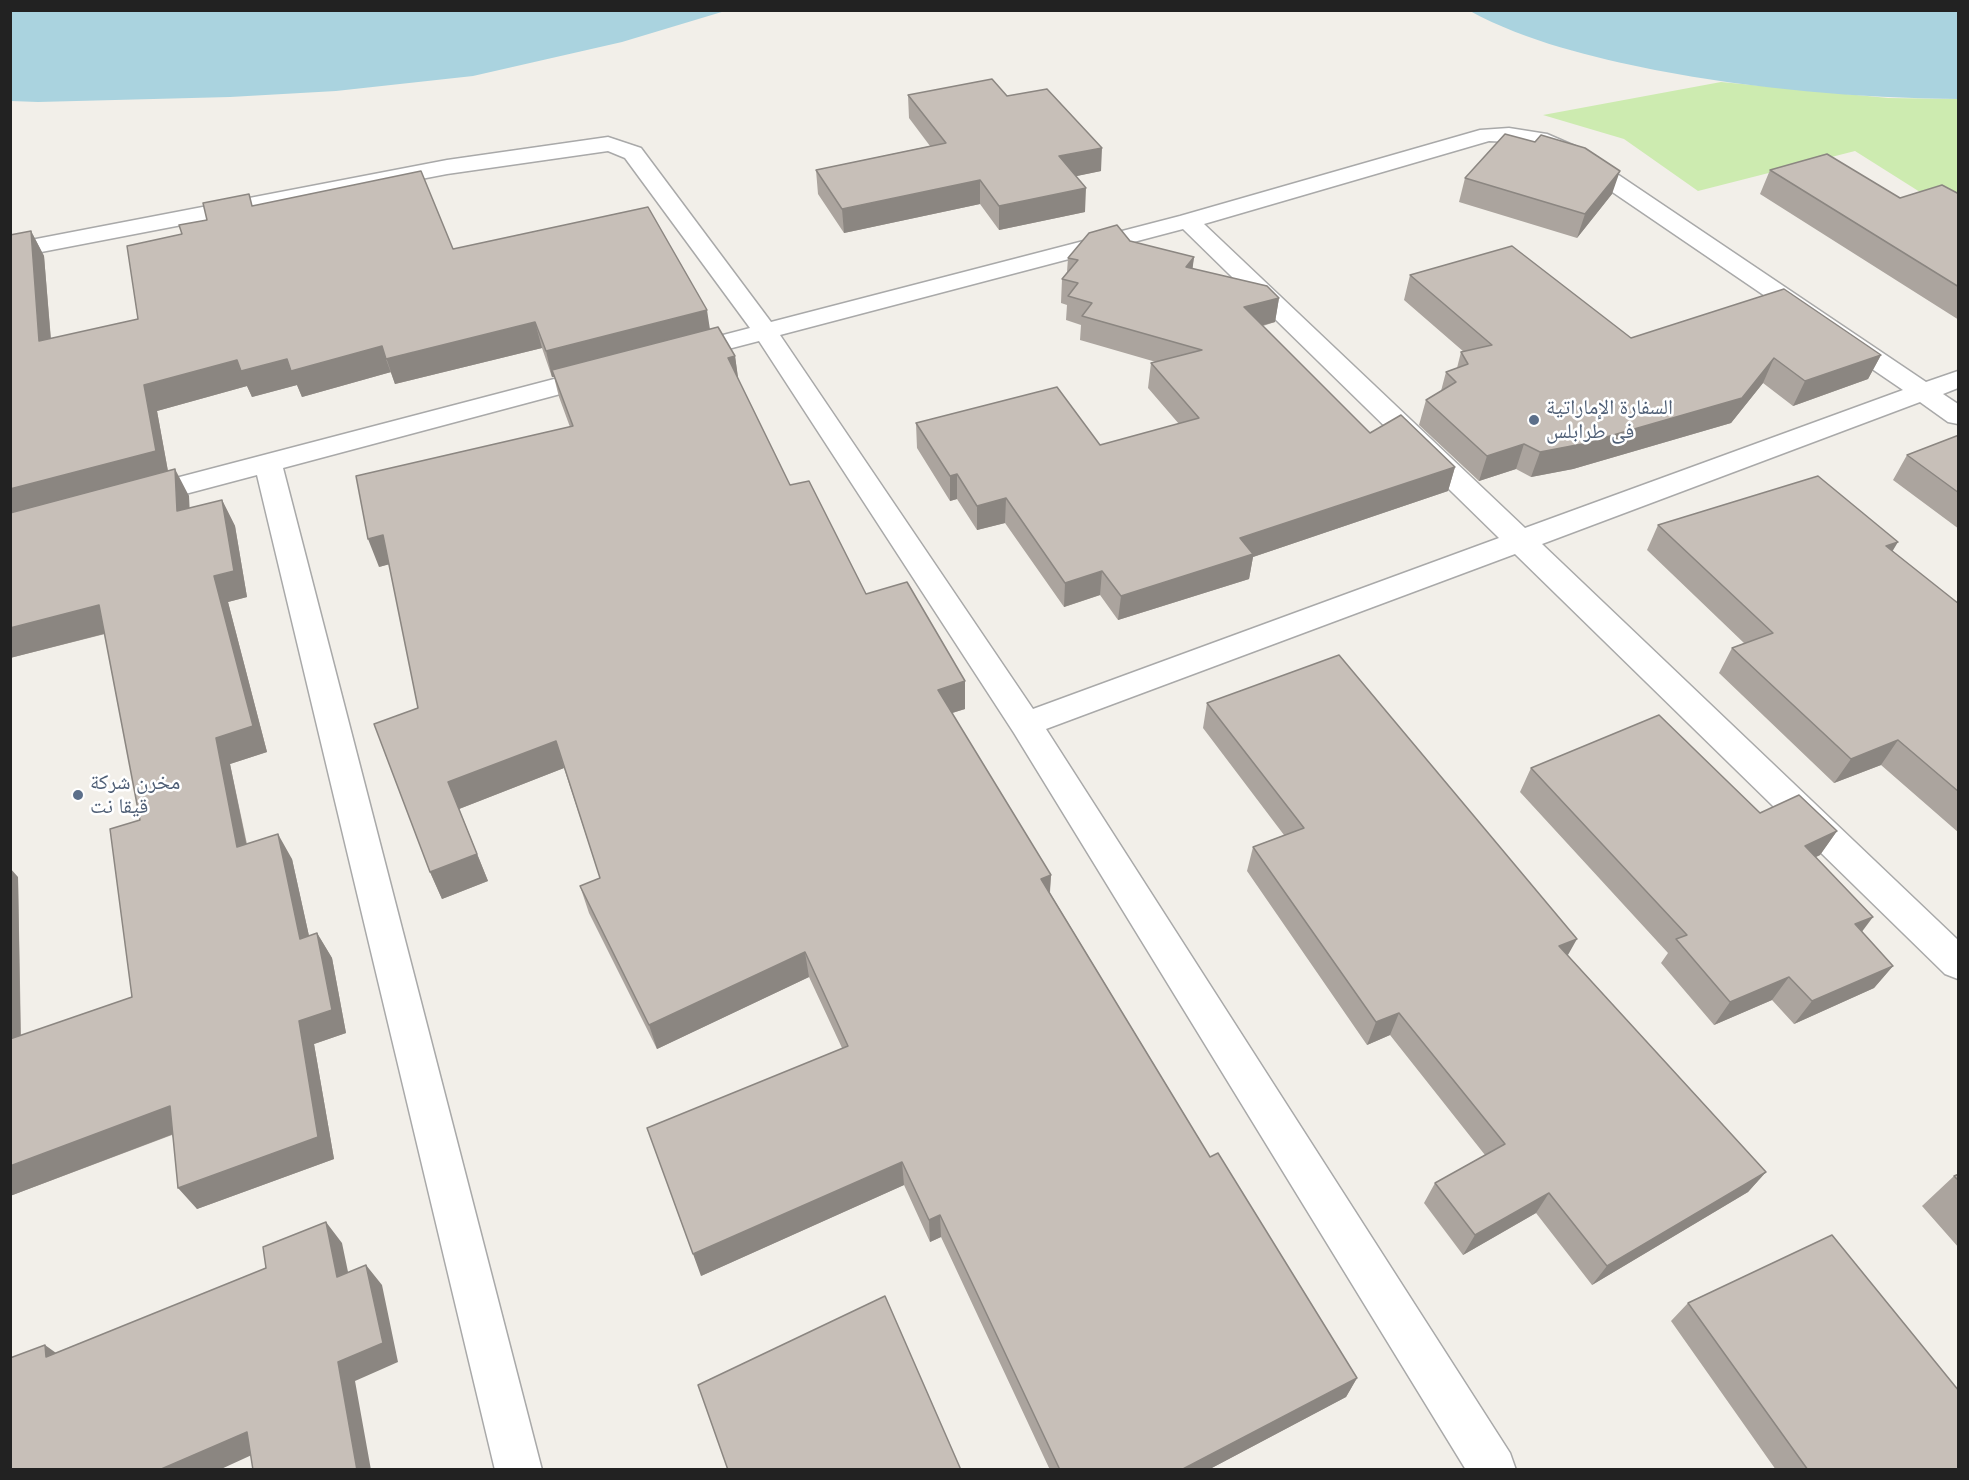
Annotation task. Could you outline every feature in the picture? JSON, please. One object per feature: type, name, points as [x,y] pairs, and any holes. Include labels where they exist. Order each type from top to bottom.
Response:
[{"type":"street","points":[[661,359],[1188,221],[1488,135],[1509,134],[1555,143],[1959,416]]},
{"type":"street","points":[[10,250],[447,167],[608,144],[633,153],[765,331],[1026,724],[1493,1470]]},
{"type":"street","points":[[1188,221],[1959,963]]},
{"type":"street","points":[[123,502],[626,368]]},
{"type":"street","points":[[1026,724],[1959,379]]},
{"type":"street","points":[[268,464],[519,1470]]},
{"type":"green space","points":[[1721,82],[1888,98],[1958,99],[1958,216],[1855,151],[1698,191],[1624,139],[1543,115]]},
{"type":"water","points":[[10,11],[725,11],[622,42],[473,76],[336,91],[230,97],[38,102],[11,101]]},
{"type":"water","points":[[1470,11],[1958,11],[1958,99],[1882,97],[1806,91],[1693,77],[1584,54],[1537,40]]},
{"type":"building","points":[[992,79],[1007,96],[1047,89],[1102,148],[1059,156],[1086,188],[999,206],[980,180],[842,209],[816,170],[946,143],[908,95]]},
{"type":"building","points":[[1505,134],[1535,142],[1541,135],[1585,148],[1620,171],[1585,214],[1465,178]]},
{"type":"building","points":[[1827,154],[1900,198],[1942,185],[1959,194],[1959,287],[1770,170]]},
{"type":"building","points":[[421,171],[453,249],[648,207],[707,310],[546,351],[535,322],[386,359],[382,346],[291,371],[287,359],[241,371],[237,360],[144,385],[156,451],[10,489],[10,235],[31,231],[39,341],[138,319],[127,246],[182,234],[179,225],[207,220],[203,203],[249,194],[252,206]]},
{"type":"building","points":[[1117,225],[1130,241],[1194,257],[1186,267],[1267,286],[1279,298],[1244,307],[1370,433],[1401,415],[1455,467],[1240,538],[1253,554],[1121,596],[1102,571],[1065,583],[1006,498],[977,506],[957,474],[950,476],[916,423],[1057,387],[1100,445],[1199,418],[1151,363],[1202,350],[1082,316],[1092,303],[1068,296],[1078,283],[1062,279],[1078,260],[1068,258],[1089,233]]},
{"type":"building","points":[[1512,246],[1631,338],[1784,289],[1881,355],[1805,381],[1774,358],[1742,398],[1582,444],[1540,452],[1524,444],[1487,456],[1426,400],[1456,382],[1446,372],[1468,364],[1461,352],[1492,345],[1410,275]]},
{"type":"building","points":[[718,327],[735,356],[728,358],[790,485],[809,481],[866,594],[907,582],[965,681],[938,690],[1051,875],[1041,879],[1210,1157],[1218,1153],[1357,1378],[1181,1470],[1060,1470],[940,1215],[929,1220],[902,1162],[693,1254],[647,1128],[848,1046],[805,952],[649,1025],[580,886],[600,878],[556,741],[448,782],[477,854],[430,872],[374,724],[418,708],[383,535],[368,539],[356,476],[573,426],[552,370]]},
{"type":"building","points":[[1959,435],[1959,493],[1907,455]]},
{"type":"building","points":[[175,469],[177,511],[222,500],[234,571],[214,576],[253,726],[216,738],[237,847],[278,834],[300,939],[317,933],[332,1010],[299,1021],[318,1137],[178,1188],[170,1106],[10,1166],[10,1039],[132,997],[110,829],[140,820],[99,605],[10,628],[10,513]]},
{"type":"building","points":[[1818,476],[1898,542],[1886,546],[1959,604],[1959,792],[1898,740],[1851,759],[1732,648],[1773,633],[1658,525]]},
{"type":"building","points":[[1339,655],[1577,939],[1559,946],[1766,1172],[1607,1266],[1549,1193],[1475,1235],[1435,1183],[1505,1144],[1399,1013],[1376,1022],[1253,847],[1304,828],[1207,703]]},
{"type":"building","points":[[1659,715],[1760,813],[1799,795],[1837,831],[1805,846],[1873,917],[1855,924],[1893,966],[1812,1001],[1789,977],[1730,1002],[1676,939],[1687,935],[1531,768]]},
{"type":"building","points":[[326,1222],[337,1277],[366,1265],[383,1343],[338,1362],[357,1470],[253,1470],[247,1432],[159,1470],[10,1470],[10,1358],[45,1345],[46,1357],[266,1268],[263,1247]]},
{"type":"building","points":[[1832,1235],[1959,1391],[1959,1470],[1808,1470],[1688,1303]]},
{"type":"building","points":[[885,1296],[961,1470],[728,1470],[698,1385]]},
{"type":"place","name":"السفارة الإماراتية فى طرابلس","points":[[1534,420]]},
{"type":"place","name":"مخرن شركة قيقا نت","points":[[78,795]]}]
